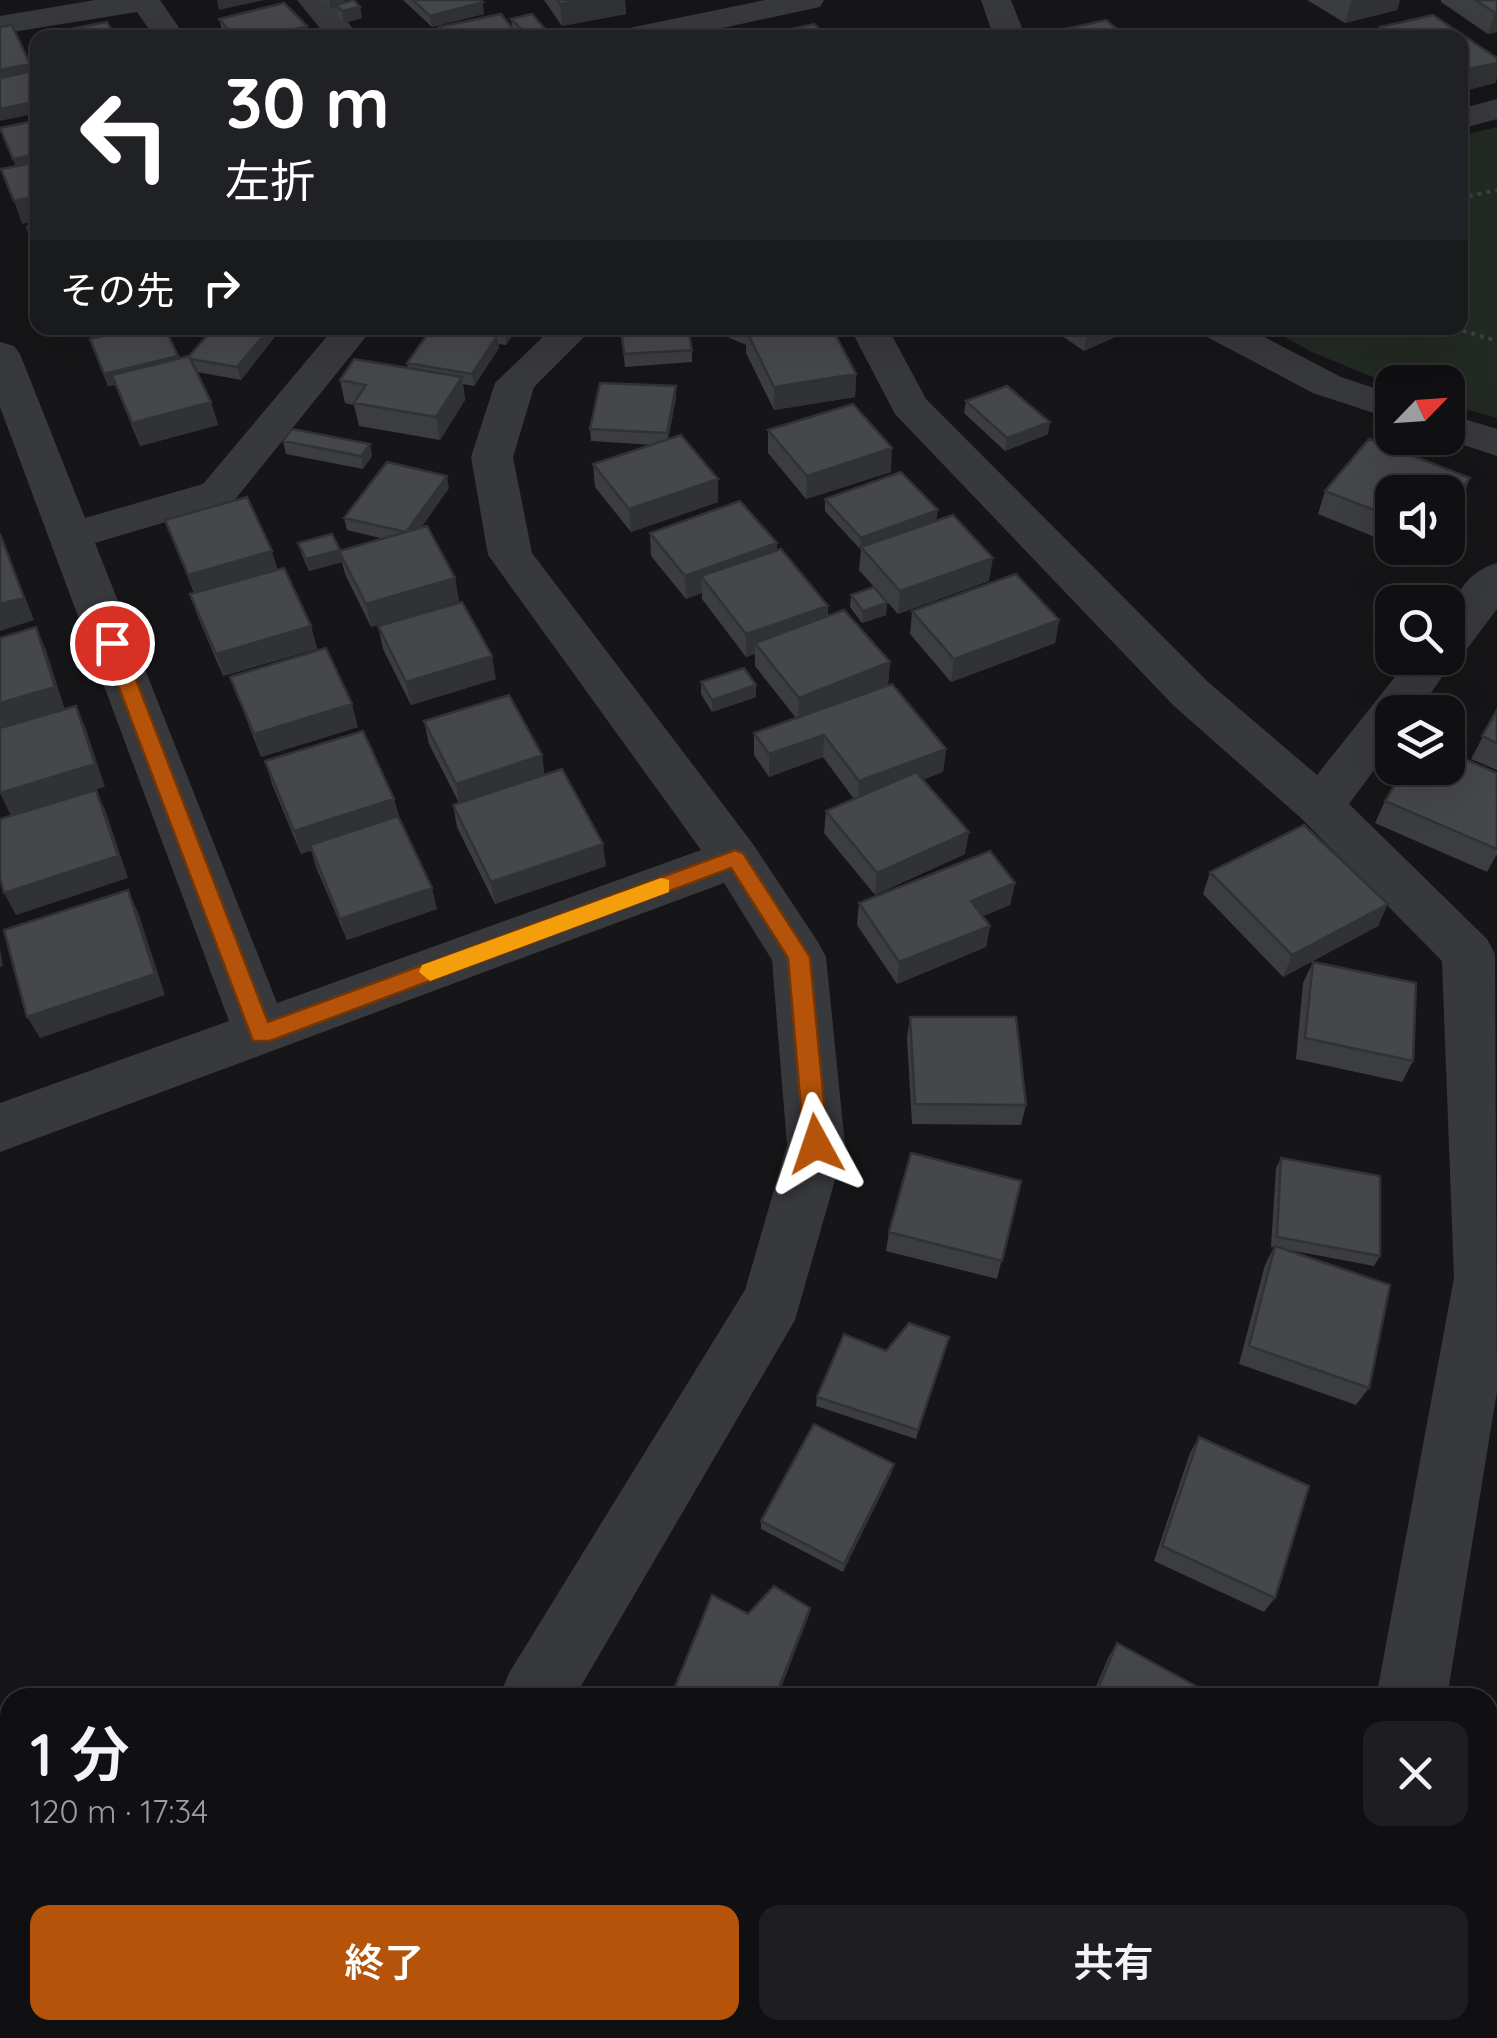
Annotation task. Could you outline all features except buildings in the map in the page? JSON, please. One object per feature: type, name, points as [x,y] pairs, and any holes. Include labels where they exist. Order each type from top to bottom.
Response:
[{"type":"street","points":[[0,26],[145,0],[166,30]]},
{"type":"street","points":[[312,0],[339,30]]},
{"type":"street","points":[[996,0],[1007,30]]},
{"type":"street","points":[[674,30],[797,8]]},
{"type":"street","points":[[1468,116],[1497,109]]},
{"type":"street","points":[[71,536],[218,493],[348,335]]},
{"type":"street","points":[[540,1688],[773,1300],[816,1144],[799,957],[735,858],[510,555],[492,456],[514,383],[566,335]]},
{"type":"street","points":[[873,335],[909,405],[1191,694],[1320,806],[1468,954],[1485,1278],[1413,1688]]},
{"type":"street","points":[[1231,335],[1327,385],[1375,401]]},
{"type":"street","points":[[0,354],[262,1034]]},
{"type":"street","points":[[1465,432],[1497,443]]},
{"type":"street","points":[[1465,620],[1497,578]]},
{"type":"street","points":[[1407,695],[1422,675]]},
{"type":"street","points":[[1320,806],[1375,736]]},
{"type":"street","points":[[0,1128],[735,858]]},
{"type":"path","points":[[1468,196],[1497,190]]},
{"type":"path","points":[[1468,332],[1497,341]]},
{"type":"shaded area","points":[[1497,127],[1497,418],[1465,409],[1465,365],[1375,365],[1375,378],[1281,335],[1468,335],[1468,134]]},
{"type":"slow traffic","points":[[430,972],[661,886]]},
{"type":"route","points":[[112,643],[262,1034],[735,858],[799,957],[816,1144]]}]
